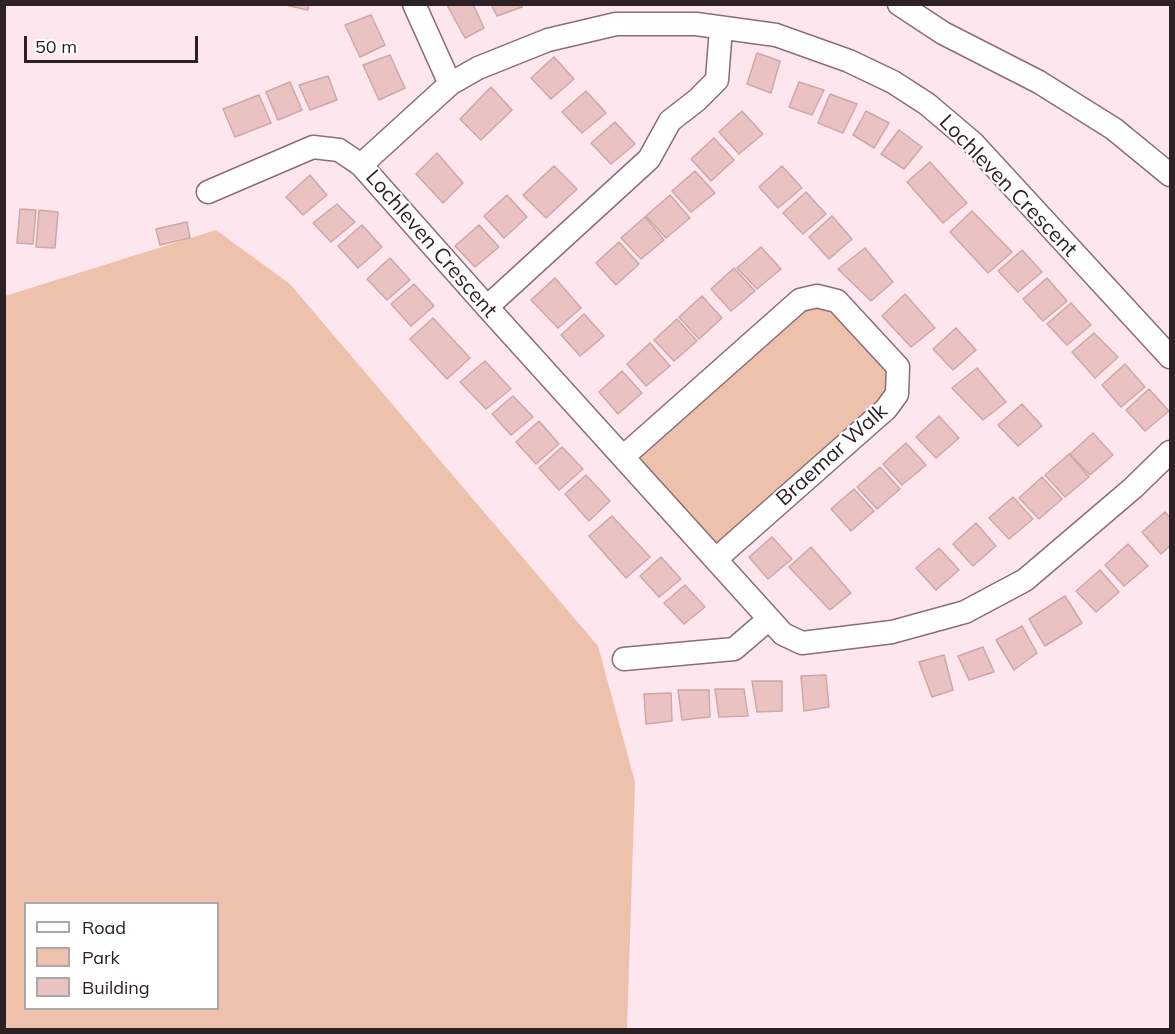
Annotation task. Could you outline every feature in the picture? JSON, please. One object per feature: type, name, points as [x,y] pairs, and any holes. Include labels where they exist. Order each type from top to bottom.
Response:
[{"type":"street","points":[[414,4],[450,84]]},
{"type":"street","points":[[899,4],[943,33],[1039,82],[1114,129],[1170,175]]},
{"type":"street","name":"Lochleven Crescent","points":[[1170,357],[973,143],[927,104],[893,82],[849,61],[776,35],[696,24],[616,24],[548,40],[478,68],[450,84],[361,165],[487,308],[769,619],[783,634],[802,643],[892,632],[965,612],[1025,580],[1133,488],[1170,452]]},
{"type":"street","points":[[487,308],[649,159],[670,121],[697,100],[717,80],[721,28]]},
{"type":"street","points":[[207,192],[312,147],[339,150],[361,165]]},
{"type":"street","name":"Braemar Walk","points":[[623,457],[800,300],[817,296],[837,300],[867,332],[898,367],[897,394],[886,409],[716,559]]},
{"type":"street","points":[[624,659],[734,649],[769,619]]},
{"type":"green space","points":[[216,230],[290,284],[598,646],[635,782],[627,1029],[5,1029],[5,296]]},
{"type":"green space","points":[[800,300],[837,301],[898,367],[897,394],[716,554],[623,457]]},
{"type":"building","points":[[281,4],[309,4],[308,10]]},
{"type":"building","points":[[473,4],[484,28],[465,38],[447,5]]},
{"type":"building","points":[[491,4],[521,4],[522,7],[497,16]]},
{"type":"building","points":[[371,15],[385,45],[360,57],[345,25]]},
{"type":"building","points":[[757,53],[780,61],[771,93],[747,84]]},
{"type":"building","points":[[390,55],[405,88],[379,100],[363,65]]},
{"type":"building","points":[[554,57],[574,79],[551,99],[531,78]]},
{"type":"building","points":[[328,76],[337,100],[310,110],[299,85]]},
{"type":"building","points":[[290,82],[302,110],[278,120],[266,92]]},
{"type":"building","points":[[799,82],[824,90],[812,115],[789,107]]},
{"type":"building","points":[[491,87],[512,110],[481,140],[460,119]]},
{"type":"building","points":[[586,91],[606,113],[582,133],[562,112]]},
{"type":"building","points":[[830,94],[857,104],[843,133],[818,123]]},
{"type":"building","points":[[259,95],[271,123],[235,137],[223,109]]},
{"type":"building","points":[[742,111],[763,134],[739,154],[719,132]]},
{"type":"building","points":[[866,111],[889,123],[874,148],[853,135]]},
{"type":"building","points":[[615,122],[635,144],[611,164],[591,143]]},
{"type":"building","points":[[899,130],[922,147],[904,169],[881,154]]},
{"type":"building","points":[[714,138],[734,160],[711,181],[691,159]]},
{"type":"building","points":[[437,153],[463,183],[443,203],[416,174]]},
{"type":"building","points":[[930,162],[967,203],[943,223],[907,182]]},
{"type":"building","points":[[554,166],[577,189],[546,218],[523,195]]},
{"type":"building","points":[[782,166],[802,188],[778,208],[759,187]]},
{"type":"building","points":[[695,171],[715,193],[691,212],[672,191]]},
{"type":"building","points":[[310,175],[327,195],[303,215],[286,197]]},
{"type":"building","points":[[806,192],[826,214],[803,234],[783,213]]},
{"type":"building","points":[[507,195],[527,217],[504,238],[484,216]]},
{"type":"building","points":[[670,195],[690,218],[666,238],[646,216]]},
{"type":"building","points":[[337,204],[355,222],[331,242],[313,223]]},
{"type":"building","points":[[20,209],[36,210],[33,244],[17,243]]},
{"type":"building","points":[[39,210],[58,212],[55,248],[36,247]]},
{"type":"building","points":[[972,211],[1012,252],[988,273],[950,232]]},
{"type":"building","points":[[832,216],[852,239],[829,259],[809,237]]},
{"type":"building","points":[[645,217],[664,240],[641,259],[621,238]]},
{"type":"building","points":[[187,222],[190,238],[160,245],[156,229]]},
{"type":"building","points":[[362,225],[382,247],[358,268],[338,246]]},
{"type":"building","points":[[479,225],[499,247],[475,267],[455,246]]},
{"type":"building","points":[[619,242],[639,264],[616,285],[596,263]]},
{"type":"building","points":[[761,247],[781,269],[757,289],[737,268]]},
{"type":"building","points":[[865,248],[893,282],[871,301],[838,269]]},
{"type":"building","points":[[1022,250],[1042,272],[1018,292],[998,271]]},
{"type":"building","points":[[390,258],[410,280],[387,300],[367,279]]},
{"type":"building","points":[[734,268],[755,291],[731,311],[711,289]]},
{"type":"building","points":[[555,278],[581,308],[558,328],[531,300]]},
{"type":"building","points":[[1047,278],[1067,301],[1043,321],[1023,299]]},
{"type":"building","points":[[414,284],[434,306],[411,326],[391,304]]},
{"type":"building","points":[[905,294],[935,328],[911,347],[882,316]]},
{"type":"building","points":[[702,296],[722,318],[699,339],[679,317]]},
{"type":"building","points":[[1071,303],[1091,325],[1067,345],[1047,324]]},
{"type":"building","points":[[584,314],[604,336],[580,356],[561,335]]},
{"type":"building","points":[[433,318],[470,358],[447,379],[410,339]]},
{"type":"building","points":[[677,319],[697,341],[674,361],[654,340]]},
{"type":"building","points":[[956,328],[976,350],[953,370],[933,349]]},
{"type":"building","points":[[1094,333],[1118,357],[1095,378],[1072,352]]},
{"type":"building","points":[[650,343],[670,366],[646,386],[627,364]]},
{"type":"building","points":[[485,361],[511,389],[486,409],[460,382]]},
{"type":"building","points":[[1125,364],[1145,387],[1121,407],[1102,385]]},
{"type":"building","points":[[977,368],[1006,402],[983,420],[952,388]]},
{"type":"building","points":[[622,371],[642,393],[618,414],[599,392]]},
{"type":"building","points":[[1149,389],[1169,411],[1145,431],[1126,410]]},
{"type":"building","points":[[513,396],[533,417],[511,435],[492,414]]},
{"type":"building","points":[[1022,404],[1042,426],[1018,446],[998,425]]},
{"type":"building","points":[[939,416],[959,438],[936,458],[916,437]]},
{"type":"building","points":[[539,421],[559,444],[536,464],[516,442]]},
{"type":"building","points":[[1093,433],[1113,455],[1090,475],[1070,454]]},
{"type":"building","points":[[906,443],[926,465],[902,485],[883,464]]},
{"type":"building","points":[[562,447],[583,469],[559,490],[539,468]]},
{"type":"building","points":[[1069,454],[1089,477],[1065,497],[1045,475]]},
{"type":"building","points":[[880,467],[900,489],[877,509],[857,487]]},
{"type":"building","points":[[586,475],[610,501],[589,521],[565,494]]},
{"type":"building","points":[[1042,477],[1062,499],[1039,519],[1019,498]]},
{"type":"building","points":[[854,489],[874,511],[851,531],[831,509]]},
{"type":"building","points":[[1013,497],[1033,519],[1009,539],[989,518]]},
{"type":"building","points":[[1165,512],[1170,518],[1170,546],[1161,554],[1142,532]]},
{"type":"building","points":[[612,516],[650,557],[626,578],[589,536]]},
{"type":"building","points":[[976,523],[996,546],[973,566],[953,544]]},
{"type":"building","points":[[772,537],[792,559],[768,579],[749,557]]},
{"type":"building","points":[[1128,544],[1148,566],[1124,586],[1105,565]]},
{"type":"building","points":[[811,547],[851,593],[830,610],[789,567]]},
{"type":"building","points":[[939,548],[959,570],[936,590],[916,568]]},
{"type":"building","points":[[661,557],[681,579],[659,597],[640,576]]},
{"type":"building","points":[[1100,570],[1119,592],[1096,612],[1076,591]]},
{"type":"building","points":[[685,585],[705,607],[684,624],[664,603]]},
{"type":"building","points":[[1065,596],[1082,623],[1045,646],[1029,619]]},
{"type":"building","points":[[1022,626],[1037,653],[1014,670],[996,640]]},
{"type":"building","points":[[983,647],[994,672],[969,680],[958,656]]},
{"type":"building","points":[[944,655],[953,690],[932,697],[919,662]]},
{"type":"building","points":[[826,675],[829,707],[804,711],[801,676]]},
{"type":"building","points":[[752,681],[782,681],[782,711],[757,712]]},
{"type":"building","points":[[715,689],[744,689],[748,716],[719,717]]},
{"type":"building","points":[[678,690],[709,690],[710,717],[682,720]]},
{"type":"building","points":[[671,693],[672,721],[646,724],[644,694]]}]
